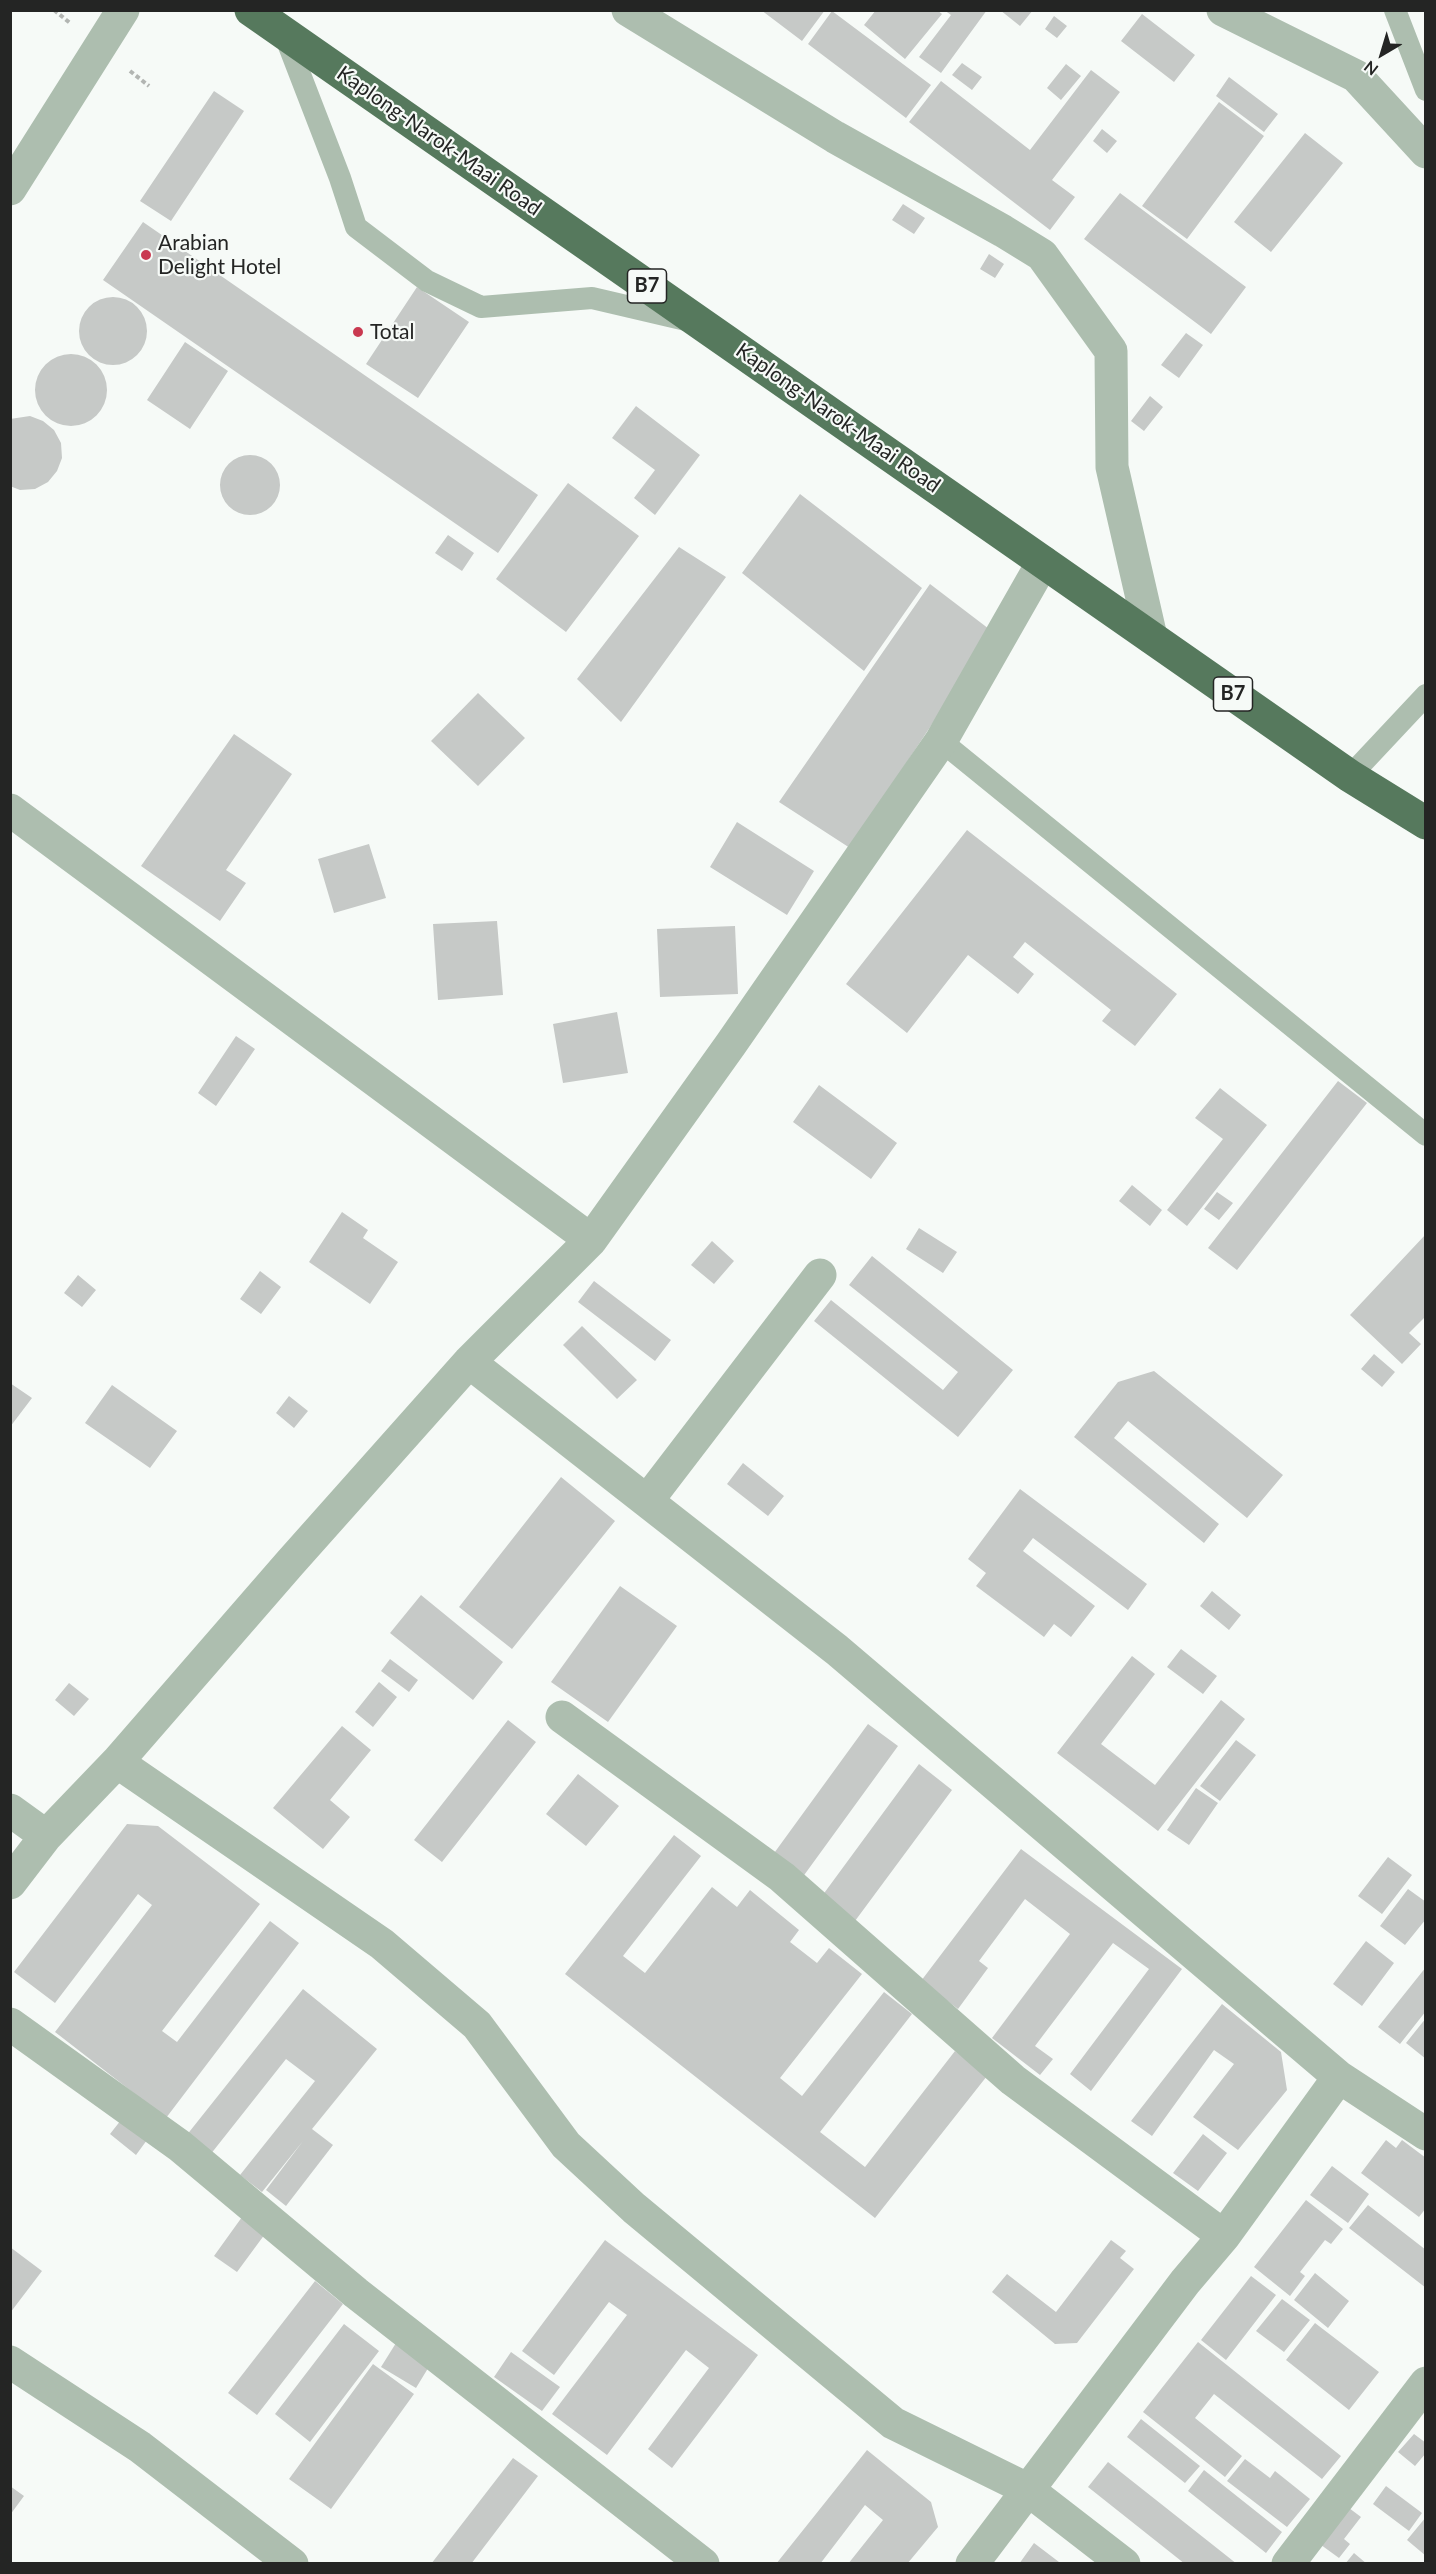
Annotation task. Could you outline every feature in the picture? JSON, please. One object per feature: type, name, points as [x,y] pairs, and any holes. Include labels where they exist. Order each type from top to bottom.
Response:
[{"type":"highway","name":"Kaplong-Narok-Maai Road","points":[[251,10],[1350,776],[1425,823]]},
{"type":"street","points":[[10,189],[123,10]]},
{"type":"street","points":[[628,10],[835,137],[1042,255],[1111,351],[1112,467],[1151,637]]},
{"type":"street","points":[[1223,10],[1356,76],[1425,152]]},
{"type":"street","points":[[10,1883],[46,1836],[117,1762],[469,1362],[591,1240],[732,1044],[941,741],[1043,562]]},
{"type":"street","points":[[10,810],[591,1240]]},
{"type":"street","points":[[648,1501],[820,1275]]},
{"type":"street","points":[[469,1362],[837,1650],[1340,2077],[1425,2134]]},
{"type":"street","points":[[562,1717],[782,1877],[1013,2080],[1224,2236]]},
{"type":"street","points":[[117,1762],[382,1944],[477,2025],[566,2145],[634,2208],[893,2423],[1027,2489],[1124,2564]]},
{"type":"street","points":[[10,1810],[46,1836]]},
{"type":"street","points":[[10,2024],[180,2146],[356,2293],[703,2564]]},
{"type":"street","points":[[972,2564],[1185,2282],[1224,2236],[1340,2077]]},
{"type":"street","points":[[10,2362],[140,2447],[292,2564]]},
{"type":"street","points":[[1288,2564],[1425,2383]]},
{"type":"lane","points":[[1395,10],[1425,90]]},
{"type":"lane","points":[[284,33],[340,178],[356,227],[427,281],[481,307],[592,298],[702,324]]},
{"type":"lane","points":[[1350,776],[1425,695]]},
{"type":"lane","points":[[941,741],[1425,1135]]},
{"type":"building","points":[[761,10],[825,10],[802,41]]},
{"type":"building","points":[[876,10],[937,10],[942,14],[905,59],[864,25]]},
{"type":"building","points":[[944,10],[987,10],[941,73],[919,57],[951,15]]},
{"type":"building","points":[[1000,10],[1033,10],[1020,26]]},
{"type":"building","points":[[832,11],[931,85],[906,118],[808,44]]},
{"type":"building","points":[[1142,14],[1195,55],[1174,82],[1121,41]]},
{"type":"building","points":[[1054,16],[1067,26],[1057,38],[1045,29]]},
{"type":"building","points":[[962,63],[982,77],[972,90],[952,75]]},
{"type":"building","points":[[1066,64],[1081,76],[1061,100],[1047,88]]},
{"type":"building","points":[[1091,70],[1120,92],[1052,180],[1075,197],[1050,230],[909,122],[941,81],[1030,150]]},
{"type":"building","points":[[1229,77],[1278,114],[1264,132],[1216,96]]},
{"type":"building","points":[[214,91],[244,111],[171,221],[140,201]]},
{"type":"building","points":[[1219,102],[1264,136],[1187,239],[1142,206]]},
{"type":"building","points":[[1102,129],[1117,141],[1107,153],[1093,141]]},
{"type":"building","points":[[1305,133],[1343,163],[1271,252],[1234,222]]},
{"type":"building","points":[[1120,193],[1246,287],[1211,334],[1084,239]]},
{"type":"building","points":[[903,204],[925,218],[914,234],[892,220]]},
{"type":"building","points":[[143,222],[538,495],[498,553],[103,280]]},
{"type":"building","points":[[989,254],[1004,264],[995,278],[980,269]]},
{"type":"building","points":[[417,287],[469,322],[418,398],[366,364]]},
{"type":"building","points":[[113,297],[126,300],[137,307],[144,318],[147,331],[144,344],[137,355],[126,362],[113,365],[100,362],[89,355],[82,344],[79,331],[82,318],[89,307],[100,300]]},
{"type":"building","points":[[1186,333],[1203,345],[1179,378],[1161,365]]},
{"type":"building","points":[[185,342],[228,371],[190,429],[147,400]]},
{"type":"building","points":[[78,354],[97,364],[105,376],[107,390],[105,404],[97,416],[85,424],[64,426],[45,416],[37,404],[35,383],[45,364],[57,356]]},
{"type":"building","points":[[1150,396],[1163,407],[1144,431],[1131,421]]},
{"type":"building","points":[[636,406],[700,455],[655,515],[634,498],[655,470],[612,438]]},
{"type":"building","points":[[30,416],[43,421],[54,430],[61,443],[62,458],[57,471],[48,482],[35,489],[20,490],[10,486],[10,419]]},
{"type":"building","points":[[250,455],[267,460],[275,468],[280,485],[275,502],[267,510],[250,515],[233,510],[225,502],[220,485],[225,468],[233,460]]},
{"type":"building","points":[[568,483],[639,536],[566,632],[496,579]]},
{"type":"building","points":[[800,494],[922,588],[864,671],[742,573]]},
{"type":"building","points":[[448,535],[474,553],[462,571],[435,553]]},
{"type":"building","points":[[679,547],[726,577],[621,722],[577,679]]},
{"type":"building","points":[[930,584],[993,632],[850,848],[779,802]]},
{"type":"building","points":[[478,693],[525,738],[478,786],[431,741]]},
{"type":"building","points":[[234,734],[292,774],[226,870],[246,883],[220,921],[141,866]]},
{"type":"building","points":[[737,822],[814,871],[787,915],[710,867]]},
{"type":"building","points":[[967,830],[1177,994],[1135,1046],[1102,1021],[1111,1010],[1025,942],[1013,957],[1034,974],[1018,994],[968,955],[907,1033],[846,984]]},
{"type":"building","points":[[369,844],[386,898],[334,913],[318,859]]},
{"type":"building","points":[[497,921],[503,995],[438,1000],[433,924]]},
{"type":"building","points":[[735,926],[738,994],[660,997],[657,929]]},
{"type":"building","points":[[617,1012],[628,1073],[563,1083],[553,1024]]},
{"type":"building","points":[[236,1036],[255,1049],[216,1106],[198,1093]]},
{"type":"building","points":[[1338,1081],[1367,1103],[1237,1270],[1208,1248]]},
{"type":"building","points":[[819,1085],[897,1143],[871,1179],[793,1122]]},
{"type":"building","points":[[1220,1088],[1267,1125],[1187,1226],[1167,1210],[1223,1139],[1195,1118]]},
{"type":"building","points":[[1132,1185],[1162,1210],[1150,1226],[1119,1201]]},
{"type":"building","points":[[1217,1192],[1233,1203],[1219,1220],[1204,1209]]},
{"type":"building","points":[[342,1212],[368,1230],[363,1238],[398,1262],[370,1304],[309,1262]]},
{"type":"building","points":[[919,1228],[957,1252],[943,1273],[906,1249]]},
{"type":"building","points":[[1426,1234],[1426,1316],[1409,1333],[1421,1344],[1402,1364],[1350,1315]]},
{"type":"building","points":[[712,1241],[734,1261],[714,1284],[691,1265]]},
{"type":"building","points":[[872,1256],[1013,1370],[958,1437],[814,1321],[831,1300],[943,1390],[958,1372],[849,1285]]},
{"type":"building","points":[[260,1271],[281,1287],[261,1314],[240,1299]]},
{"type":"building","points":[[78,1275],[96,1290],[82,1307],[64,1293]]},
{"type":"building","points":[[594,1281],[671,1340],[655,1361],[578,1302]]},
{"type":"building","points":[[582,1326],[637,1380],[617,1399],[563,1345]]},
{"type":"building","points":[[1374,1354],[1395,1372],[1382,1387],[1361,1369]]},
{"type":"building","points":[[1154,1371],[1283,1475],[1247,1518],[1128,1421],[1114,1438],[1219,1524],[1204,1543],[1074,1437],[1118,1382]]},
{"type":"building","points":[[10,1383],[32,1398],[10,1427]]},
{"type":"building","points":[[112,1385],[177,1431],[150,1468],[85,1423]]},
{"type":"building","points":[[289,1396],[308,1411],[294,1428],[276,1413]]},
{"type":"building","points":[[743,1463],[784,1496],[768,1516],[727,1484]]},
{"type":"building","points":[[561,1477],[615,1521],[512,1649],[459,1607]]},
{"type":"building","points":[[1020,1489],[1147,1584],[1128,1610],[1033,1538],[1023,1551],[1095,1606],[1071,1637],[1054,1624],[1044,1637],[976,1586],[986,1573],[968,1559]]},
{"type":"building","points":[[620,1586],[677,1626],[608,1722],[551,1682]]},
{"type":"building","points":[[1212,1591],[1241,1615],[1229,1630],[1200,1606]]},
{"type":"building","points":[[421,1595],[503,1662],[473,1700],[390,1633]]},
{"type":"building","points":[[1181,1649],[1217,1676],[1203,1694],[1167,1667]]},
{"type":"building","points":[[1132,1656],[1155,1674],[1101,1744],[1155,1785],[1221,1700],[1245,1719],[1158,1831],[1057,1753]]},
{"type":"building","points":[[390,1659],[418,1680],[409,1692],[381,1671]]},
{"type":"building","points":[[379,1682],[397,1697],[373,1727],[355,1712]]},
{"type":"building","points":[[69,1683],[89,1699],[74,1716],[55,1700]]},
{"type":"building","points":[[508,1720],[536,1742],[442,1862],[414,1840]]},
{"type":"building","points":[[868,1724],[898,1746],[802,1878],[772,1856]]},
{"type":"building","points":[[342,1726],[371,1750],[330,1800],[350,1817],[323,1849],[273,1808]]},
{"type":"building","points":[[1236,1740],[1256,1755],[1220,1801],[1200,1786]]},
{"type":"building","points":[[919,1764],[952,1790],[855,1921],[822,1896]]},
{"type":"building","points":[[578,1774],[619,1806],[586,1846],[546,1814]]},
{"type":"building","points":[[1196,1788],[1218,1803],[1189,1845],[1167,1830]]},
{"type":"building","points":[[127,1824],[158,1826],[260,1904],[162,2031],[177,2042],[270,1921],[299,1943],[166,2118],[55,2032],[152,1905],[138,1894],[55,2003],[14,1972]]},
{"type":"building","points":[[674,1835],[701,1856],[623,1956],[645,1973],[712,1887],[737,1907],[750,1890],[799,1930],[790,1942],[817,1963],[829,1948],[862,1974],[780,2078],[802,2096],[884,1992],[912,2014],[820,2132],[865,2167],[955,2051],[987,2076],[875,2218],[565,1974]]},
{"type":"building","points":[[1021,1849],[1182,1969],[1091,2091],[1070,2074],[1149,1969],[1113,1943],[1035,2046],[1053,2059],[1040,2075],[992,2038],[1070,1934],[1025,1899],[979,1961],[988,1968],[958,2009],[921,1981]]},
{"type":"building","points":[[1388,1857],[1412,1875],[1382,1914],[1358,1896]]},
{"type":"building","points":[[1408,1889],[1426,1902],[1426,1919],[1405,1945],[1380,1926]]},
{"type":"building","points":[[1366,1941],[1394,1963],[1362,2006],[1333,1984]]},
{"type":"building","points":[[1426,1967],[1426,2011],[1400,2044],[1378,2027]]},
{"type":"building","points":[[303,1989],[377,2049],[312,2129],[333,2145],[286,2206],[266,2190],[303,2141],[262,2192],[240,2175],[315,2081],[286,2059],[210,2155],[186,2136]]},
{"type":"building","points":[[1222,2004],[1281,2052],[1287,2090],[1238,2150],[1193,2117],[1234,2064],[1214,2050],[1152,2136],[1131,2121]]},
{"type":"building","points":[[1426,2018],[1426,2059],[1406,2043]]},
{"type":"building","points":[[121,2120],[147,2140],[136,2155],[110,2134]]},
{"type":"building","points":[[1203,2134],[1227,2153],[1198,2191],[1173,2173]]},
{"type":"building","points":[[1386,2140],[1396,2148],[1402,2140],[1426,2158],[1426,2208],[1419,2217],[1361,2173]]},
{"type":"building","points":[[1332,2166],[1369,2194],[1348,2223],[1310,2195]]},
{"type":"building","points":[[1306,2200],[1343,2229],[1331,2244],[1325,2240],[1300,2272],[1305,2276],[1290,2296],[1254,2267]]},
{"type":"building","points":[[1368,2205],[1426,2250],[1426,2288],[1349,2228]]},
{"type":"building","points":[[242,2217],[265,2234],[237,2272],[214,2256]]},
{"type":"building","points":[[605,2240],[758,2355],[672,2468],[648,2449],[709,2368],[686,2350],[607,2455],[552,2414],[627,2315],[609,2302],[554,2375],[522,2351]]},
{"type":"building","points":[[1111,2240],[1126,2251],[1120,2258],[1134,2269],[1077,2343],[1055,2344],[992,2292],[1007,2274],[1056,2312]]},
{"type":"building","points":[[10,2247],[42,2271],[10,2313]]},
{"type":"building","points":[[1315,2273],[1349,2301],[1328,2328],[1294,2300]]},
{"type":"building","points":[[1251,2276],[1276,2295],[1226,2360],[1201,2340]]},
{"type":"building","points":[[315,2281],[343,2304],[257,2415],[228,2393]]},
{"type":"building","points":[[1282,2299],[1310,2320],[1284,2352],[1256,2331]]},
{"type":"building","points":[[1315,2323],[1379,2372],[1349,2410],[1286,2360]]},
{"type":"building","points":[[344,2324],[379,2351],[310,2442],[275,2414]]},
{"type":"building","points":[[1198,2342],[1341,2456],[1322,2479],[1214,2394],[1195,2418],[1242,2456],[1225,2477],[1143,2412]]},
{"type":"building","points":[[396,2343],[430,2365],[416,2388],[381,2367]]},
{"type":"building","points":[[511,2352],[560,2387],[542,2411],[494,2377]]},
{"type":"building","points":[[373,2364],[414,2394],[331,2509],[289,2479]]},
{"type":"building","points":[[1141,2419],[1200,2466],[1185,2483],[1127,2437]]},
{"type":"building","points":[[1414,2434],[1426,2443],[1426,2453],[1415,2466],[1398,2452]]},
{"type":"building","points":[[867,2450],[931,2502],[938,2527],[907,2564],[848,2564],[883,2520],[865,2505],[820,2564],[776,2564]]},
{"type":"building","points":[[513,2458],[538,2476],[471,2564],[431,2564]]},
{"type":"building","points":[[1245,2459],[1270,2478],[1275,2471],[1310,2499],[1287,2527],[1227,2481]]},
{"type":"building","points":[[1108,2462],[1237,2564],[1185,2564],[1088,2487]]},
{"type":"building","points":[[1204,2470],[1282,2532],[1266,2553],[1188,2491]]},
{"type":"building","points":[[10,2486],[24,2496],[10,2515]]},
{"type":"building","points":[[1386,2486],[1422,2513],[1409,2531],[1373,2504]]},
{"type":"building","points":[[1345,2505],[1361,2517],[1344,2539],[1350,2544],[1339,2558],[1317,2542]]},
{"type":"building","points":[[1426,2517],[1426,2556],[1407,2540]]},
{"type":"building","points":[[1034,2543],[1059,2562],[1057,2564],[1019,2564]]},
{"type":"building","points":[[1354,2553],[1367,2564],[1345,2564]]},
{"type":"place","name":"Arabian Delight Hotel","points":[[146,255]]},
{"type":"place","name":"Total","points":[[358,332]]}]
